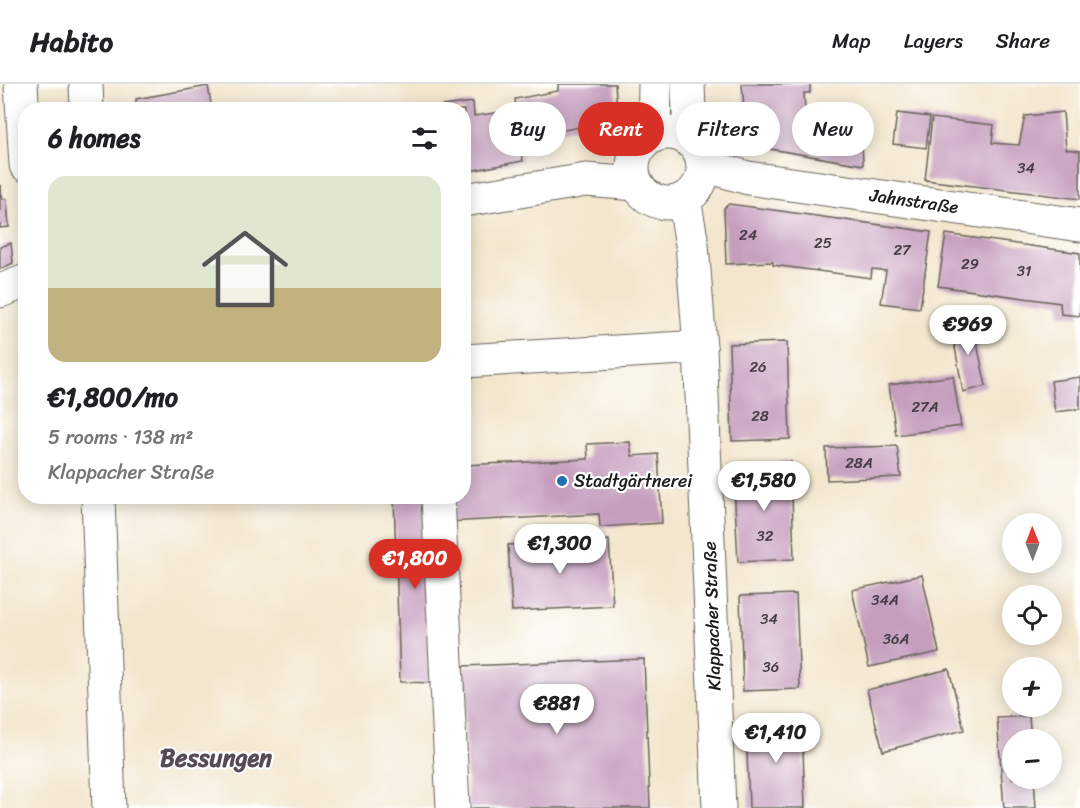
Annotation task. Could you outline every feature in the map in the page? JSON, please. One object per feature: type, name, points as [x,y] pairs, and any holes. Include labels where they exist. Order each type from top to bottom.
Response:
[{"type":"street","points":[[21,84],[22,102]]},
{"type":"street","points":[[86,84],[87,102]]},
{"type":"street","points":[[655,84],[670,170]]},
{"type":"street","points":[[670,170],[688,84]]},
{"type":"street","name":"Jahnstraße","points":[[471,199],[586,180],[670,170],[748,178],[1080,225]]},
{"type":"street","name":"Klappacher Straße","points":[[670,170],[692,244],[700,347],[719,808]]},
{"type":"street","points":[[0,291],[18,284]]},
{"type":"street","points":[[471,361],[700,347]]},
{"type":"street","points":[[98,504],[109,808]]},
{"type":"street","points":[[438,504],[453,808]]},
{"type":"building","points":[[558,84],[615,84],[617,102],[578,102],[578,127],[566,130],[566,102],[515,102],[515,99],[558,91]]},
{"type":"building","points":[[742,84],[810,84],[810,93],[804,93],[804,102],[792,102],[792,153],[780,151],[780,102],[743,102]]},
{"type":"building","points":[[208,86],[211,102],[136,102],[136,99]]},
{"type":"building","points":[[471,102],[473,102],[474,116],[489,114],[489,156],[522,156],[523,161],[471,171]]},
{"type":"building","points":[[1063,112],[1066,149],[1080,151],[1080,199],[925,180],[932,118],[994,125],[992,143],[1019,145],[1025,116]]},
{"type":"building","points":[[897,113],[930,117],[926,148],[893,144]]},
{"type":"building","points":[[811,156],[863,156],[863,165]]},
{"type":"building","points":[[0,184],[2,199],[7,199],[9,227],[0,228]]},
{"type":"building","points":[[729,204],[931,232],[920,308],[881,303],[886,271],[872,269],[871,278],[773,265],[773,262],[726,264],[724,208]]},
{"type":"building","points":[[946,234],[1080,253],[1080,316],[1061,314],[1060,303],[938,286]]},
{"type":"building","points":[[11,243],[13,263],[0,269],[0,247]]},
{"type":"building","points":[[972,320],[986,386],[963,392],[951,325]]},
{"type":"building","points":[[787,342],[790,439],[732,441],[729,344]]},
{"type":"building","points":[[953,376],[961,426],[896,435],[889,385]]},
{"type":"building","points":[[1080,377],[1080,409],[1055,412],[1051,381]]},
{"type":"building","name":"Stadtgärtnerei","points":[[630,442],[632,456],[658,454],[662,523],[600,527],[599,514],[447,522],[446,504],[471,504],[471,465],[588,459],[587,444]]},
{"type":"building","points":[[897,446],[901,477],[827,480],[826,448]]},
{"type":"building","points":[[791,462],[794,559],[738,562],[733,465]]},
{"type":"building","points":[[394,504],[430,504],[437,683],[400,682]]},
{"type":"building","points":[[609,540],[613,606],[512,611],[508,545]]},
{"type":"building","points":[[922,575],[939,652],[869,667],[852,590]]},
{"type":"building","points":[[796,594],[800,689],[743,691],[740,596]]},
{"type":"building","points":[[644,659],[650,808],[468,808],[463,666]]},
{"type":"building","points":[[949,669],[964,730],[883,751],[867,690]]},
{"type":"building","points":[[1029,717],[1030,729],[1002,729],[1002,782],[997,718]]},
{"type":"building","points":[[802,720],[805,808],[749,808],[746,722]]},
{"type":"building","points":[[1003,789],[1035,789],[1036,808],[1004,808]]},
{"type":"place","name":"Stadtgärtnerei","points":[[562,481]]},
{"type":"district","name":"Bessungen","points":[[216,758]]}]
